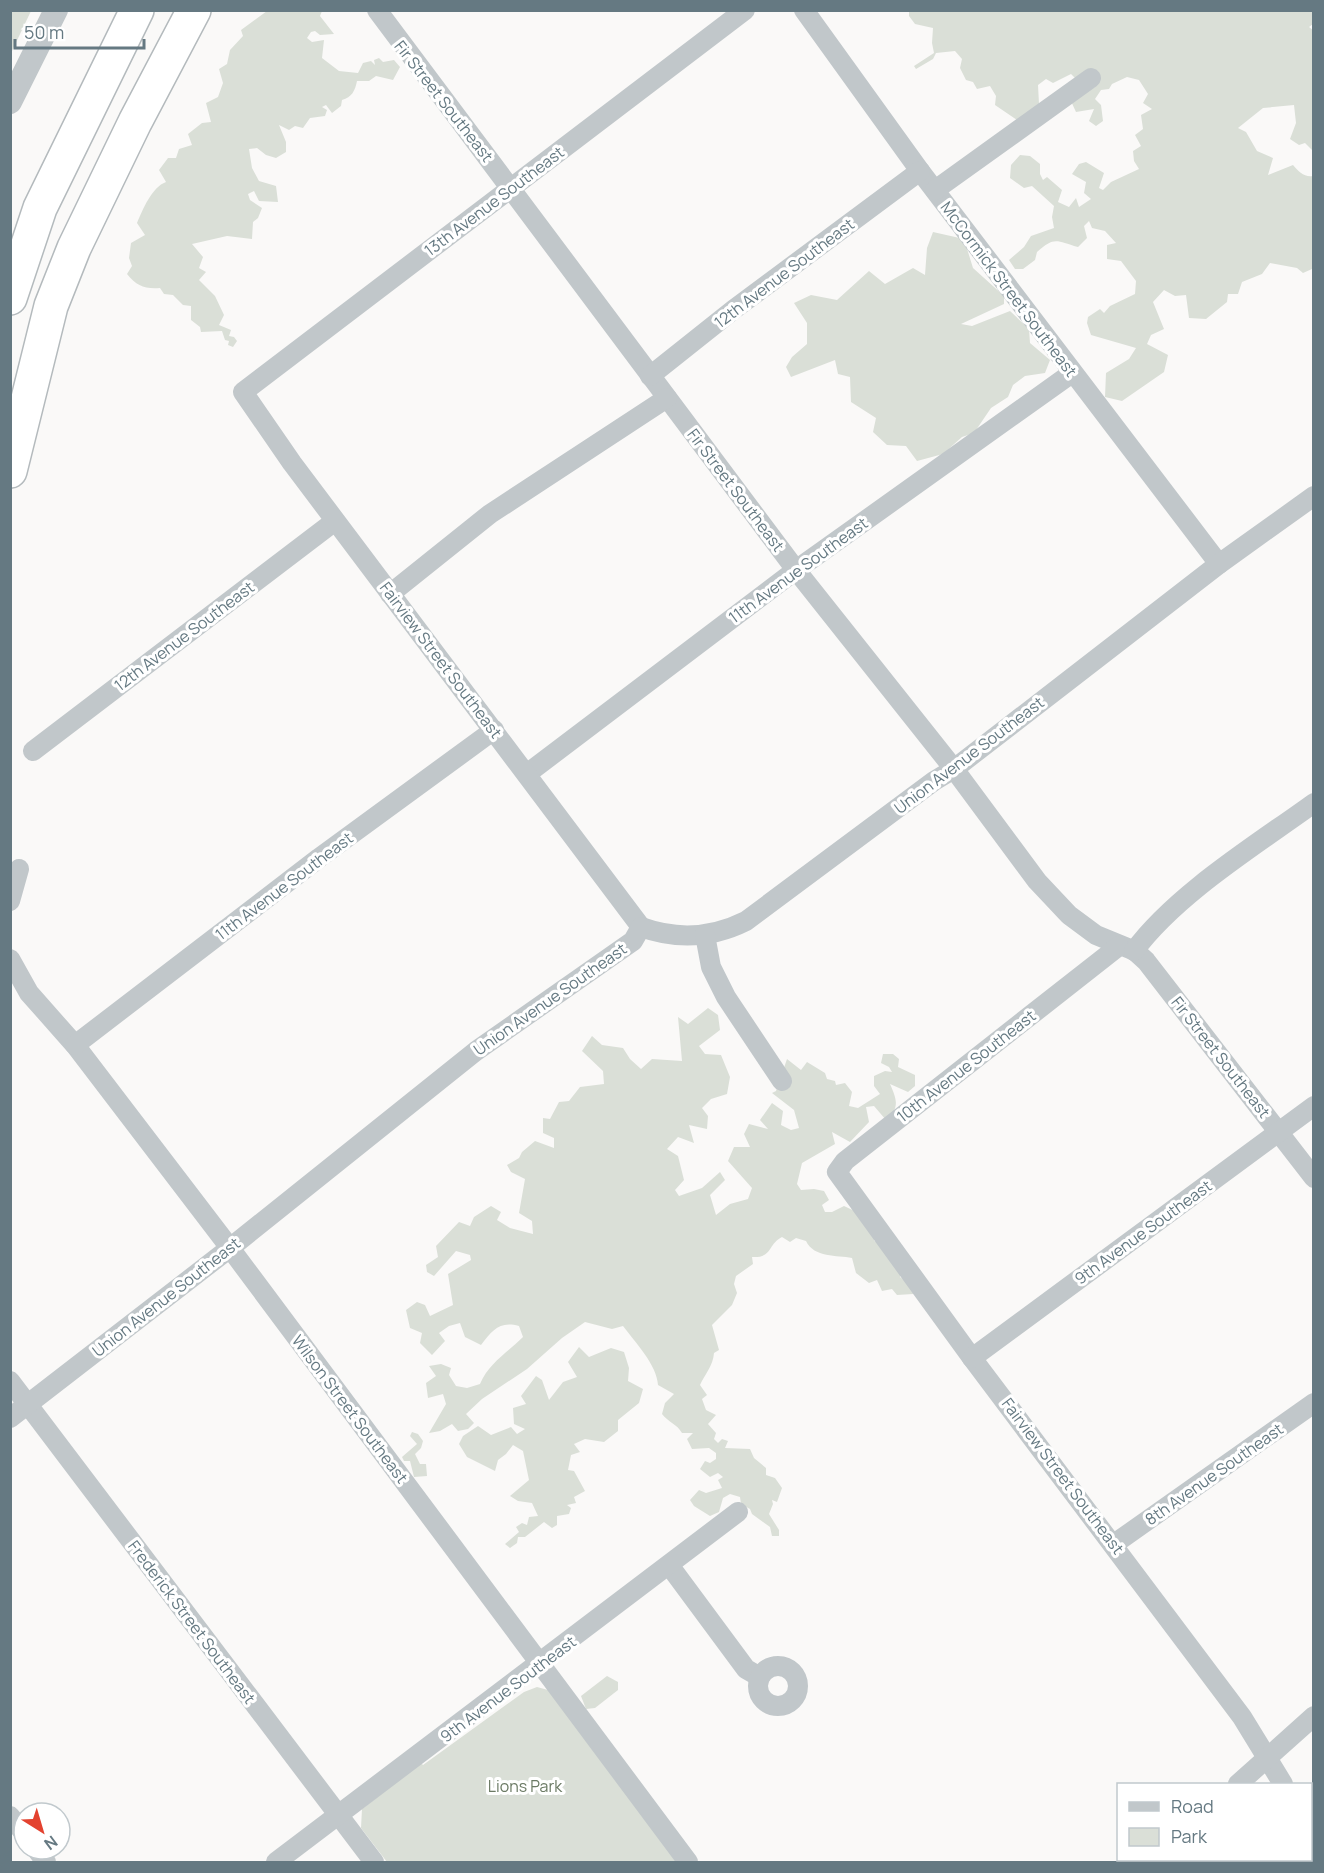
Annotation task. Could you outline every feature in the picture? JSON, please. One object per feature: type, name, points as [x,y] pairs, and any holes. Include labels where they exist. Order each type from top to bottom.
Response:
[{"type":"highway","points":[[10,298],[40,208],[136,10]]},
{"type":"highway","points":[[10,471],[51,306],[74,248],[187,23],[201,10]]},
{"type":"street","points":[[10,102],[56,10]]},
{"type":"street","name":"Fir Street Southeast","points":[[377,10],[433,89],[511,188],[796,570],[954,770],[1037,881],[1061,906],[1095,935],[1127,948],[1146,961],[1314,1178]]},
{"type":"street","name":"13th Avenue Southeast","points":[[243,392],[745,10]]},
{"type":"street","name":"McCormick Street Southeast","points":[[804,10],[920,171],[1219,564]]},
{"type":"street","points":[[935,190],[1091,78]]},
{"type":"street","name":"12th Avenue Southeast","points":[[650,376],[733,310],[920,171]]},
{"type":"street","name":"11th Avenue Southeast","points":[[528,773],[796,570],[1072,373]]},
{"type":"street","name":"Fairview Street Southeast","points":[[243,392],[390,594],[528,773],[641,927]]},
{"type":"street","points":[[390,594],[490,514],[667,398]]},
{"type":"street","name":"Union Avenue Southeast","points":[[10,1418],[230,1248],[476,1051],[633,941],[641,927],[657,932],[705,935],[746,921],[934,781],[954,770],[1219,564],[1314,496]]},
{"type":"street","name":"12th Avenue Southeast","points":[[33,751],[335,520]]},
{"type":"street","name":"11th Avenue Southeast","points":[[75,1045],[319,858],[494,730]]},
{"type":"street","points":[[1127,948],[1148,932],[1171,909],[1314,803]]},
{"type":"street","points":[[10,901],[19,869]]},
{"type":"street","points":[[705,935],[711,967],[726,997],[782,1081]]},
{"type":"street","name":"10th Avenue Southeast","points":[[837,1172],[845,1161],[1097,963],[1127,948]]},
{"type":"street","name":"Wilson Street Southeast","points":[[10,959],[29,993],[75,1045],[230,1248],[688,1863]]},
{"type":"street","name":"9th Avenue Southeast","points":[[972,1358],[1314,1106]]},
{"type":"street","name":"Fairview Street Southeast","points":[[837,1172],[972,1358],[1114,1544],[1248,1726],[1282,1783]]},
{"type":"street","name":"Frederick Street Southeast","points":[[10,1381],[374,1863]]},
{"type":"street","name":"8th Avenue Southeast","points":[[1114,1544],[1314,1403]]},
{"type":"street","name":"9th Avenue Southeast","points":[[276,1863],[540,1665],[738,1512]]},
{"type":"street","points":[[669,1565],[746,1669],[760,1677]]},
{"type":"street","points":[[1240,1783],[1314,1716]]},
{"type":"green space","points":[[909,10],[1313,11],[1313,24],[1309,27],[1314,31],[1313,151],[1305,143],[1299,145],[1290,139],[1296,123],[1294,105],[1263,108],[1238,128],[1246,132],[1257,151],[1273,158],[1268,175],[1293,165],[1304,175],[1313,176],[1312,269],[1303,273],[1297,268],[1270,263],[1262,274],[1242,282],[1238,294],[1228,294],[1227,302],[1206,319],[1189,318],[1186,295],[1175,296],[1164,290],[1153,302],[1164,329],[1151,335],[1147,344],[1168,355],[1164,372],[1122,401],[1105,397],[1106,373],[1129,359],[1136,348],[1091,335],[1087,323],[1088,317],[1100,309],[1104,313],[1110,306],[1135,294],[1136,281],[1121,261],[1107,259],[1107,245],[1116,243],[1105,231],[1092,228],[1089,221],[1084,226],[1087,238],[1078,247],[1052,242],[1037,252],[1035,260],[1023,269],[1015,269],[1009,260],[1024,247],[1031,236],[1054,228],[1052,217],[1054,206],[1032,186],[1024,188],[1010,178],[1011,165],[1020,155],[1030,156],[1040,164],[1040,174],[1043,180],[1047,177],[1062,190],[1058,202],[1069,207],[1076,198],[1079,207],[1091,199],[1084,193],[1086,182],[1072,174],[1079,164],[1086,162],[1104,173],[1099,188],[1103,190],[1111,182],[1139,169],[1134,161],[1133,151],[1141,146],[1135,135],[1143,129],[1141,115],[1152,109],[1143,103],[1148,94],[1139,80],[1127,77],[1112,84],[1109,89],[1101,90],[1095,99],[1101,105],[1103,121],[1096,126],[1089,121],[1094,109],[1076,112],[1070,99],[1095,87],[1096,76],[1075,78],[1071,74],[1053,83],[1046,79],[1038,85],[1039,104],[1017,120],[995,105],[996,96],[990,86],[977,89],[973,82],[966,80],[960,68],[962,59],[955,51],[936,53],[933,59],[916,69],[914,66],[934,53],[933,28],[915,24],[909,16]]},
{"type":"green space","points":[[10,11],[31,11],[11,53]]},
{"type":"green space","points":[[267,11],[322,11],[320,16],[334,34],[320,35],[315,31],[311,32],[307,38],[312,42],[324,40],[322,58],[339,71],[358,73],[363,63],[371,61],[375,65],[374,60],[379,58],[383,62],[394,60],[400,67],[393,80],[376,76],[369,81],[357,81],[352,93],[342,100],[341,106],[332,113],[326,105],[322,107],[327,110],[325,116],[310,118],[303,128],[295,126],[289,130],[279,125],[286,142],[286,152],[276,158],[266,155],[257,148],[249,149],[252,168],[259,181],[276,186],[278,202],[259,201],[254,191],[248,194],[250,200],[262,208],[258,218],[253,222],[252,239],[227,236],[192,244],[203,257],[199,268],[206,272],[199,280],[215,296],[224,315],[219,325],[231,330],[229,336],[234,337],[237,341],[233,347],[228,345],[229,341],[225,340],[222,331],[201,332],[200,327],[191,320],[191,306],[183,305],[173,295],[164,294],[160,288],[141,286],[127,274],[132,266],[129,258],[131,243],[145,235],[137,223],[152,193],[166,182],[159,170],[168,158],[176,158],[179,149],[192,145],[188,134],[202,123],[211,122],[206,103],[218,97],[223,83],[219,69],[227,64],[230,50],[243,36],[241,30]]},
{"type":"green space","points":[[933,232],[964,239],[973,268],[1004,296],[1004,304],[961,324],[972,326],[1010,311],[1029,329],[1030,343],[1050,360],[1045,373],[1025,376],[1013,385],[1008,397],[991,408],[974,433],[962,437],[943,454],[917,461],[906,446],[887,445],[873,432],[876,418],[851,402],[850,377],[838,374],[835,360],[791,377],[786,367],[792,357],[807,344],[807,323],[794,303],[811,295],[837,300],[869,271],[885,284],[913,268],[925,275],[927,248]]},
{"type":"green space","points":[[708,1008],[718,1015],[720,1030],[699,1046],[705,1054],[721,1055],[730,1077],[727,1094],[711,1099],[702,1108],[708,1116],[707,1129],[689,1125],[694,1143],[678,1137],[667,1149],[678,1156],[684,1180],[675,1190],[679,1196],[702,1188],[720,1172],[725,1180],[710,1195],[716,1215],[730,1204],[748,1199],[752,1188],[728,1161],[734,1147],[750,1147],[744,1134],[749,1124],[768,1129],[760,1120],[772,1103],[783,1111],[781,1125],[791,1130],[799,1128],[794,1110],[772,1093],[776,1091],[787,1059],[801,1070],[807,1062],[825,1073],[827,1079],[835,1081],[836,1085],[845,1083],[852,1092],[849,1106],[858,1108],[880,1094],[874,1086],[874,1076],[885,1071],[892,1072],[889,1067],[881,1063],[883,1054],[893,1054],[899,1059],[898,1067],[915,1075],[915,1086],[908,1092],[890,1084],[896,1104],[894,1112],[886,1120],[874,1106],[866,1107],[869,1122],[850,1142],[832,1132],[835,1144],[802,1163],[797,1184],[801,1190],[824,1191],[829,1200],[822,1205],[825,1212],[832,1212],[844,1206],[876,1221],[874,1241],[884,1243],[902,1268],[900,1277],[914,1288],[913,1294],[897,1295],[892,1289],[882,1291],[877,1280],[869,1283],[856,1273],[852,1258],[820,1253],[806,1241],[796,1238],[790,1242],[782,1237],[767,1253],[759,1257],[752,1257],[753,1264],[736,1276],[734,1284],[737,1293],[732,1305],[712,1325],[719,1350],[714,1353],[700,1385],[707,1395],[702,1399],[706,1410],[716,1415],[708,1424],[716,1433],[714,1439],[718,1443],[722,1439],[728,1441],[725,1448],[750,1449],[754,1458],[766,1468],[766,1475],[775,1478],[782,1488],[777,1502],[772,1500],[773,1504],[769,1514],[779,1530],[779,1536],[772,1536],[770,1527],[741,1504],[740,1497],[730,1494],[723,1498],[719,1512],[710,1516],[694,1506],[690,1500],[699,1490],[706,1493],[722,1488],[718,1480],[723,1477],[718,1473],[710,1477],[700,1469],[705,1461],[710,1463],[716,1459],[716,1453],[709,1448],[692,1449],[687,1439],[693,1433],[682,1433],[662,1414],[665,1403],[674,1394],[658,1385],[650,1362],[623,1326],[612,1329],[585,1322],[562,1338],[527,1369],[482,1399],[466,1414],[474,1423],[468,1429],[458,1431],[452,1424],[440,1431],[429,1433],[446,1404],[443,1394],[428,1398],[426,1383],[436,1376],[429,1366],[441,1364],[451,1368],[449,1375],[456,1386],[467,1388],[480,1384],[493,1364],[523,1337],[519,1326],[506,1325],[493,1331],[481,1345],[465,1337],[460,1323],[449,1326],[439,1333],[445,1341],[432,1355],[420,1343],[422,1333],[410,1328],[406,1310],[417,1302],[425,1305],[430,1316],[453,1305],[448,1274],[471,1260],[470,1255],[456,1251],[434,1276],[427,1272],[426,1265],[438,1257],[436,1246],[459,1222],[470,1226],[474,1217],[491,1206],[501,1212],[497,1220],[510,1228],[533,1234],[532,1221],[519,1213],[525,1179],[511,1172],[507,1165],[519,1158],[522,1152],[535,1141],[554,1148],[554,1138],[543,1133],[543,1118],[550,1119],[559,1102],[569,1101],[580,1087],[604,1084],[603,1071],[582,1051],[592,1036],[602,1045],[623,1048],[630,1059],[641,1069],[652,1059],[682,1061],[678,1017],[688,1024]]},
{"type":"green space","points":[[579,1347],[589,1357],[611,1348],[624,1352],[629,1368],[628,1381],[643,1389],[639,1403],[618,1420],[618,1431],[604,1442],[585,1439],[574,1444],[580,1452],[571,1455],[568,1470],[574,1471],[585,1491],[574,1497],[576,1503],[567,1505],[571,1508],[569,1514],[557,1516],[557,1525],[552,1528],[544,1522],[525,1537],[518,1537],[517,1543],[510,1548],[505,1544],[519,1532],[516,1527],[522,1523],[527,1525],[529,1517],[538,1516],[532,1503],[518,1501],[510,1496],[529,1480],[523,1451],[513,1445],[498,1460],[495,1471],[467,1457],[459,1444],[463,1436],[478,1426],[491,1435],[511,1427],[517,1434],[525,1429],[514,1424],[513,1408],[526,1404],[521,1396],[536,1376],[542,1380],[549,1400],[563,1382],[577,1377],[568,1362]]},
{"type":"green space","points":[[412,1432],[418,1434],[423,1441],[421,1448],[415,1454],[420,1464],[426,1464],[427,1476],[414,1477],[410,1461],[404,1461],[402,1457],[417,1444],[410,1436]]},
{"type":"green space","points":[[607,1676],[618,1682],[618,1690],[595,1708],[586,1709],[581,1696]]},
{"type":"green space","name":"Lions Park","points":[[537,1687],[548,1690],[678,1862],[387,1862],[361,1828],[362,1809],[421,1763],[423,1765],[524,1692]]}]
